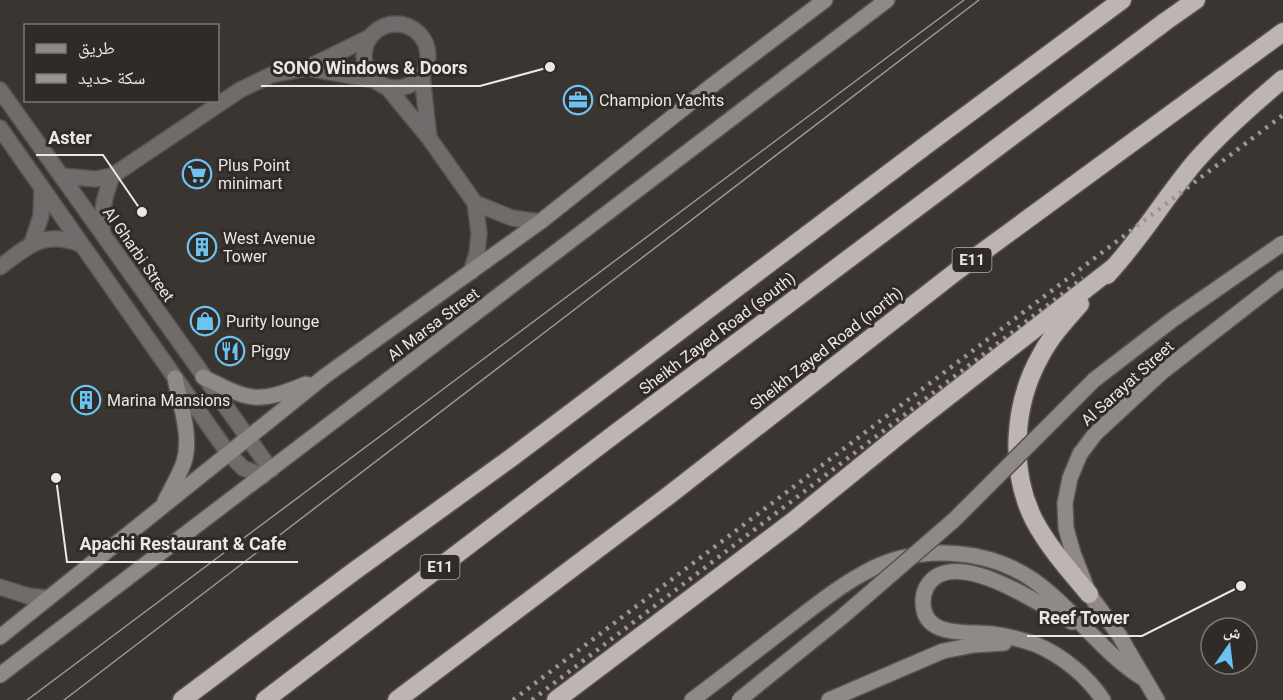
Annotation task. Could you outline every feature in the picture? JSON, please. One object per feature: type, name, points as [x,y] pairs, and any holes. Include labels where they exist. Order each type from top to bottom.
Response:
[{"type":"highway","points":[[182,700],[511,458],[1122,0]]},
{"type":"highway","name":"Sheikh Zayed Road (south)","points":[[265,700],[616,433],[1196,0]]},
{"type":"highway","name":"Sheikh Zayed Road (north)","points":[[397,700],[668,496],[958,270],[1283,32]]},
{"type":"highway","points":[[1089,594],[1048,544],[1023,493],[1018,432],[1025,394],[1040,357],[1062,324],[1114,267],[1202,155],[1233,121],[1283,80]]},
{"type":"highway","points":[[556,700],[792,522],[909,427],[1114,267]]},
{"type":"main road","name":"Al Marsa Street","points":[[247,439],[325,376],[540,222],[714,84],[825,0]]},
{"type":"main road","name":"Al Marsa Street","points":[[0,675],[887,0]]},
{"type":"main road","name":"Al Sarayat Street","points":[[739,700],[850,610],[954,520],[1094,380],[1172,320],[1283,243]]},
{"type":"main road","name":"Al Sarayat Street","points":[[1157,700],[1119,635],[1089,594],[1066,528],[1065,503],[1070,478],[1080,454],[1095,434],[1162,372],[1283,278]]},
{"type":"main road","points":[[203,377],[237,394],[256,398],[283,394],[325,376]]},
{"type":"main road","points":[[162,506],[180,472],[186,450],[185,428],[175,378]]},
{"type":"main road","points":[[0,637],[247,439]]},
{"type":"main road","name":"Al Sarayat Street","points":[[692,700],[865,572],[892,561],[920,555],[949,553],[978,557],[1006,566],[1039,585],[1120,662],[1143,679]]},
{"type":"main road","points":[[1088,631],[1014,588],[976,575],[950,572],[932,580],[923,597],[926,615],[940,629],[962,634],[992,634],[1037,645],[1077,670],[1103,700]]},
{"type":"main road","points":[[830,700],[943,651],[974,645],[1005,643],[1037,645]]},
{"type":"street","points":[[307,68],[381,84],[406,86],[415,82],[422,75],[426,66],[427,46],[422,37],[409,26],[394,24],[377,30],[364,47],[363,59],[367,71],[381,84],[429,138],[475,203],[479,233],[477,253],[471,272]]},
{"type":"street","points":[[61,176],[78,179],[112,176],[240,90],[271,75],[307,68],[370,37]]},
{"type":"street","points":[[422,75],[429,138]]},
{"type":"street","name":"Al Gharbi Street","points":[[0,90],[247,439],[267,473]]},
{"type":"street","points":[[0,128],[228,453],[243,468],[267,473]]},
{"type":"street","points":[[102,232],[101,213],[112,176]]},
{"type":"street","points":[[32,243],[41,216],[42,188]]},
{"type":"street","points":[[475,203],[505,216],[540,222]]},
{"type":"street","points":[[0,267],[32,243],[56,238],[80,244]]},
{"type":"street","points":[[0,587],[28,596],[47,598]]},
{"type":"tram line","points":[[27,700],[964,0]]},
{"type":"tram line","points":[[64,700],[979,0]]},
{"type":"railway","points":[[513,700],[1283,115]]},
{"type":"railway","points":[[532,700],[1083,278]]},
{"type":"place","name":"SONO Windows & Doors","points":[[550,67]]},
{"type":"place","name":"Champion Yachts","points":[[578,100]]},
{"type":"place","name":"Plus Point minimart","points":[[197,174]]},
{"type":"place","name":"Aster","points":[[142,212]]},
{"type":"place","name":"West Avenue Tower","points":[[202,247]]},
{"type":"place","name":"Purity lounge","points":[[205,321]]},
{"type":"place","name":"Piggy","points":[[230,351]]},
{"type":"place","name":"Marina Mansions","points":[[86,400]]},
{"type":"place","name":"Apachi Restaurant & Cafe","points":[[56,478]]},
{"type":"place","name":"Reef Tower","points":[[1241,586]]}]
